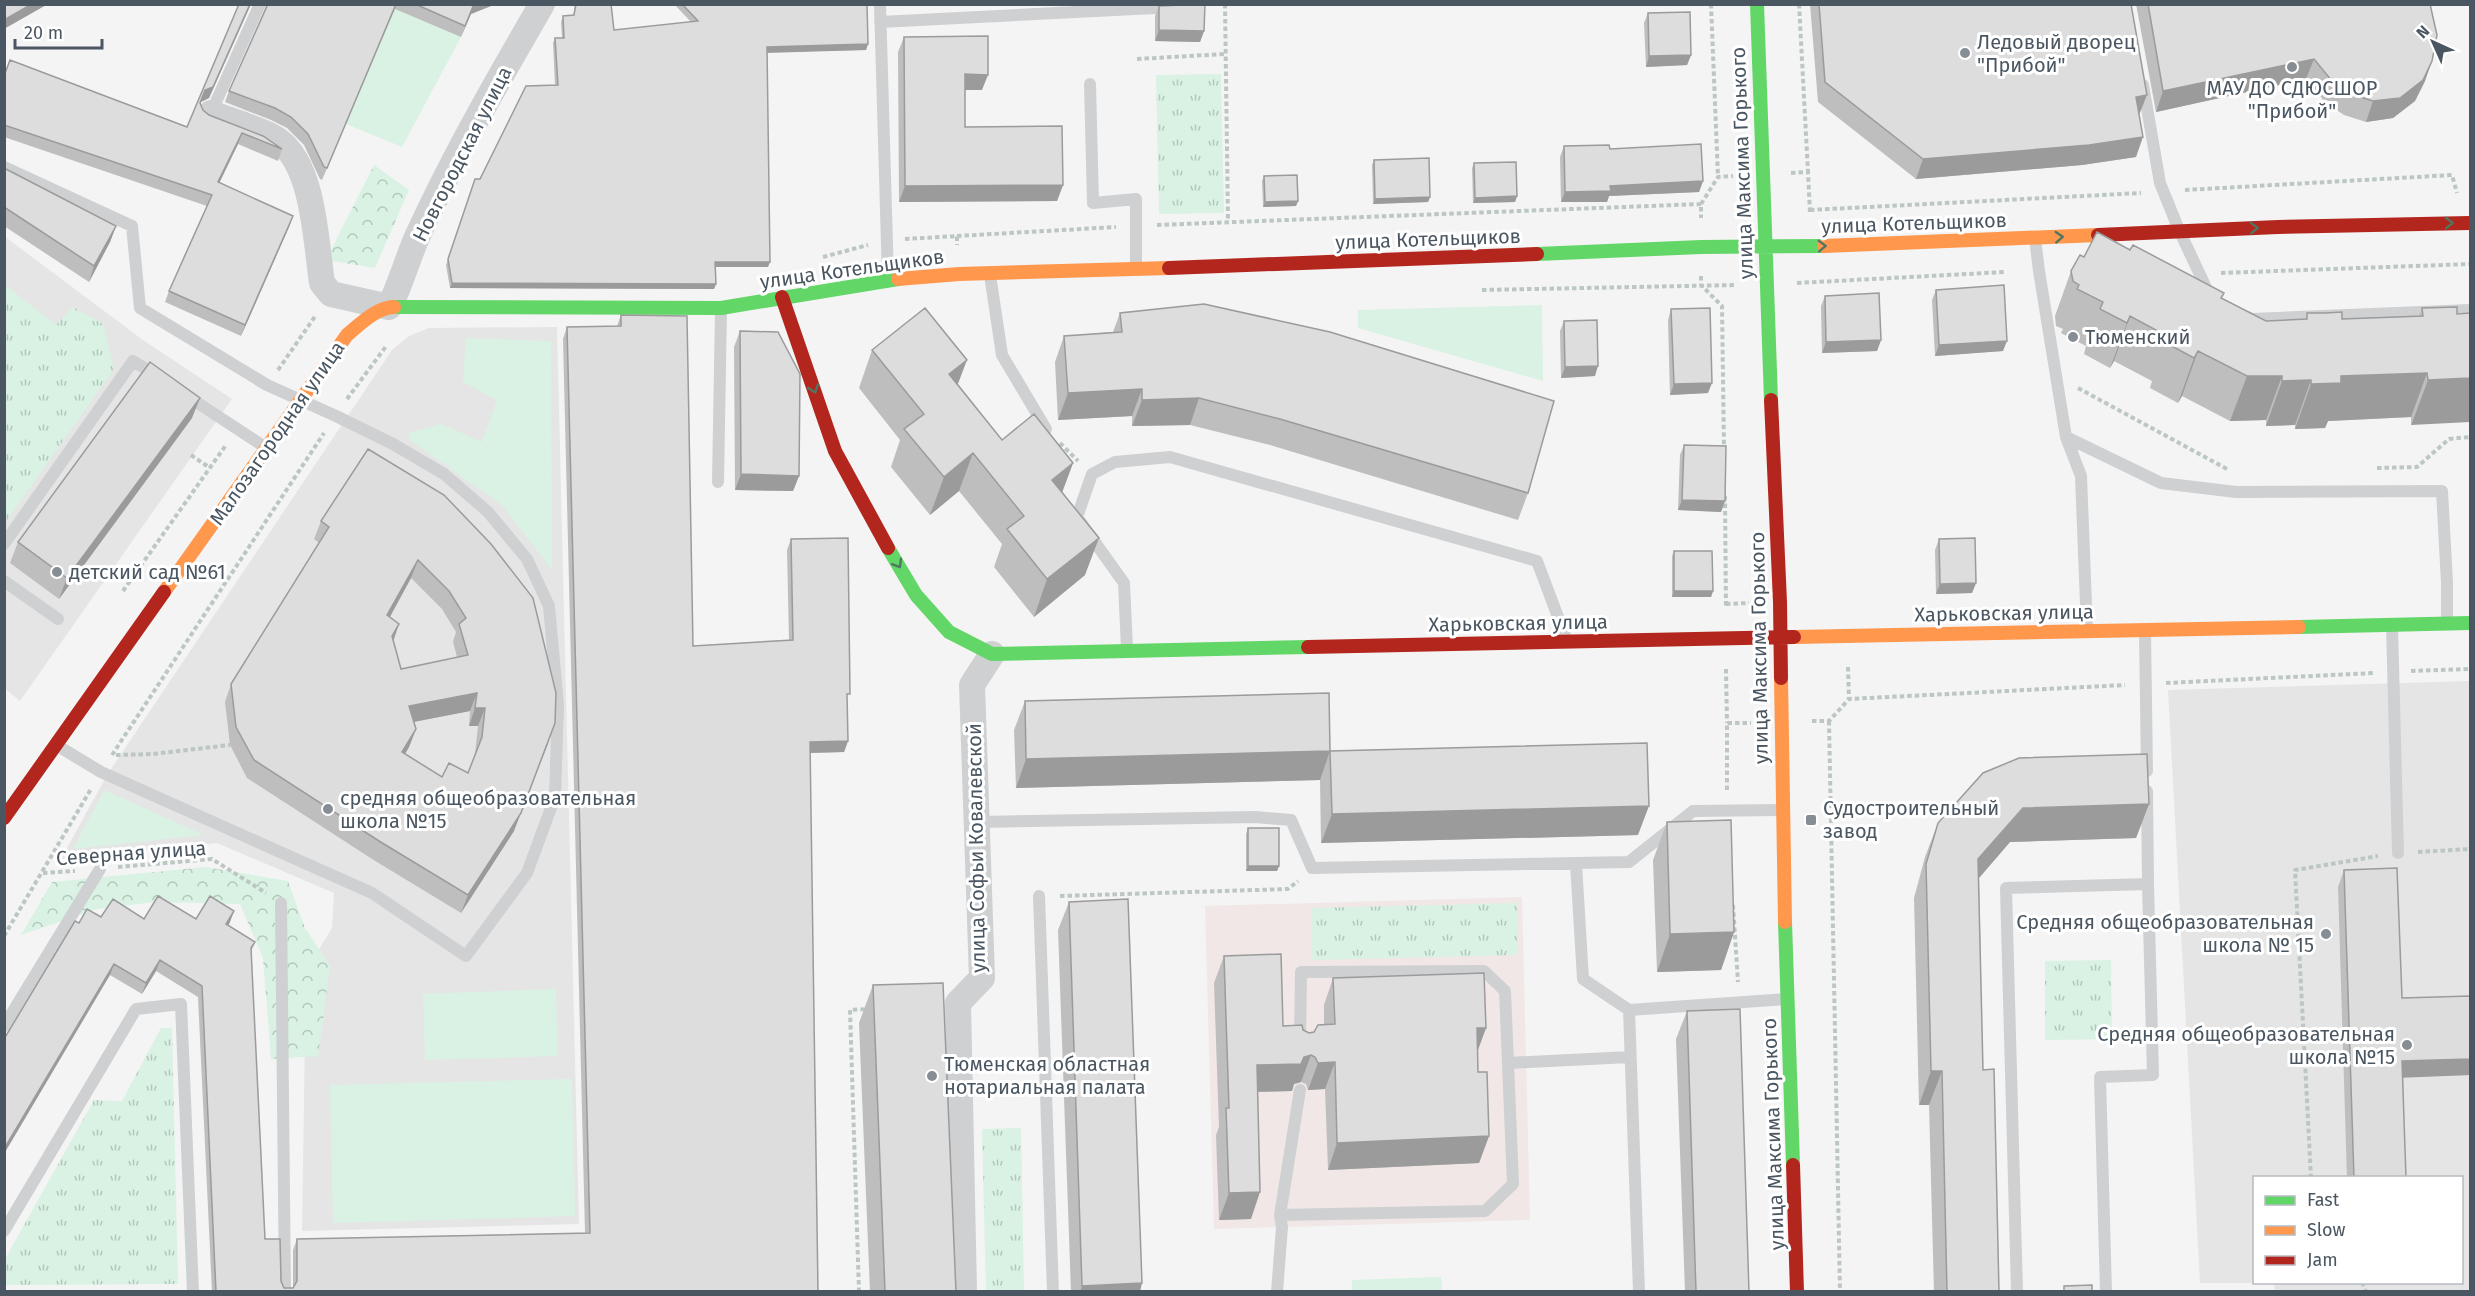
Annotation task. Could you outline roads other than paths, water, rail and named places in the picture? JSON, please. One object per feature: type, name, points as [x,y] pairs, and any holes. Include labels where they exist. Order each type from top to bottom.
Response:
[{"type":"street","name":"Новгородская улица","points":[[389,308],[402,283],[417,238],[445,179],[542,4]]},
{"type":"street","name":"улица Максима Горького","points":[[1757,4],[1764,248],[1780,637],[1782,810],[1797,1292]]},
{"type":"street","points":[[211,113],[278,140],[293,155],[308,194],[322,283],[331,294],[389,308]]},
{"type":"street","name":"улица Котельщиков","points":[[389,308],[721,308],[888,280],[990,274],[1701,247],[1764,248],[2179,231],[2470,223]]},
{"type":"street","name":"Харьковская улица","points":[[782,297],[835,451],[872,521],[916,595],[949,632],[992,654],[2470,623]]},
{"type":"street","name":"Малозагородная улица","points":[[4,818],[347,335],[364,321],[389,308]]},
{"type":"street","name":"улица Софьи Ковалевской","points":[[964,1292],[958,1003],[982,978],[972,685],[992,654]]},
{"type":"lane","points":[[211,113],[260,4]]},
{"type":"lane","points":[[880,4],[888,280]]},
{"type":"lane","points":[[880,22],[1189,6]]},
{"type":"lane","points":[[2140,71],[2160,183],[2179,231],[2215,304]]},
{"type":"lane","points":[[1090,84],[1093,203],[1136,199],[1136,269]]},
{"type":"lane","points":[[4,167],[132,226],[140,308],[267,385],[393,444],[444,474],[488,512],[527,559],[549,606],[558,705],[555,797],[527,873],[466,956],[372,893],[101,772],[57,745]]},
{"type":"lane","points":[[2036,238],[2038,271],[2066,437],[2081,476],[2087,631]]},
{"type":"lane","points":[[990,274],[1002,355],[1046,429]]},
{"type":"lane","points":[[718,482],[721,308]]},
{"type":"lane","points":[[2233,311],[2252,319],[2470,309]]},
{"type":"lane","points":[[4,544],[133,360],[266,448]]},
{"type":"lane","points":[[2066,437],[2161,483],[2236,492],[2442,491],[2447,623]]},
{"type":"lane","points":[[1127,651],[1124,583],[1077,517],[1092,474],[1115,462],[1170,457],[1538,561],[1567,641]]},
{"type":"lane","points":[[4,581],[58,619]]},
{"type":"lane","points":[[2392,624],[2398,853]]},
{"type":"lane","points":[[2106,1292],[2100,1077],[2153,1075],[2145,630]]},
{"type":"lane","points":[[977,822],[1255,817],[1291,820],[1312,868],[1629,862],[1694,811],[1782,810]]},
{"type":"lane","points":[[1576,864],[1583,979],[1629,1010],[1788,999]]},
{"type":"lane","points":[[4,1026],[100,869]]},
{"type":"lane","points":[[2017,1292],[2006,888],[2148,884]]},
{"type":"lane","points":[[1039,896],[1053,1292]]},
{"type":"lane","points":[[281,903],[285,1292]]},
{"type":"lane","points":[[1280,1215],[1485,1211],[1514,1185],[1505,991],[1484,970],[1301,972],[1300,1052]]},
{"type":"lane","points":[[4,1231],[136,1009],[181,1004],[193,1292]]},
{"type":"lane","points":[[1629,1010],[1639,1292]]},
{"type":"lane","points":[[1508,1063],[1630,1057]]},
{"type":"lane","points":[[1277,1292],[1282,1227],[1280,1215],[1300,1090]]},
{"type":"place","name":"Ледовый дворец \"Прибой\"","points":[[1965,53]]},
{"type":"place","name":"МАУ ДО СДЮСШОР \"Прибой\"","points":[[2292,67]]},
{"type":"place","name":"Тюменский","points":[[2073,337]]},
{"type":"place","name":"детский сад №61","points":[[57,572]]},
{"type":"place","name":"средняя общеобразовательная школа №15","points":[[328,809]]},
{"type":"place","name":"Судостроительный завод","points":[[1811,820]]},
{"type":"place","name":"Средняя общеобразовательная школа № 15","points":[[2326,934]]},
{"type":"place","name":"Средняя общеобразовательная школа №15","points":[[2407,1045]]},
{"type":"place","name":"Тюменская областная нотариальная палата","points":[[932,1076]]}]
